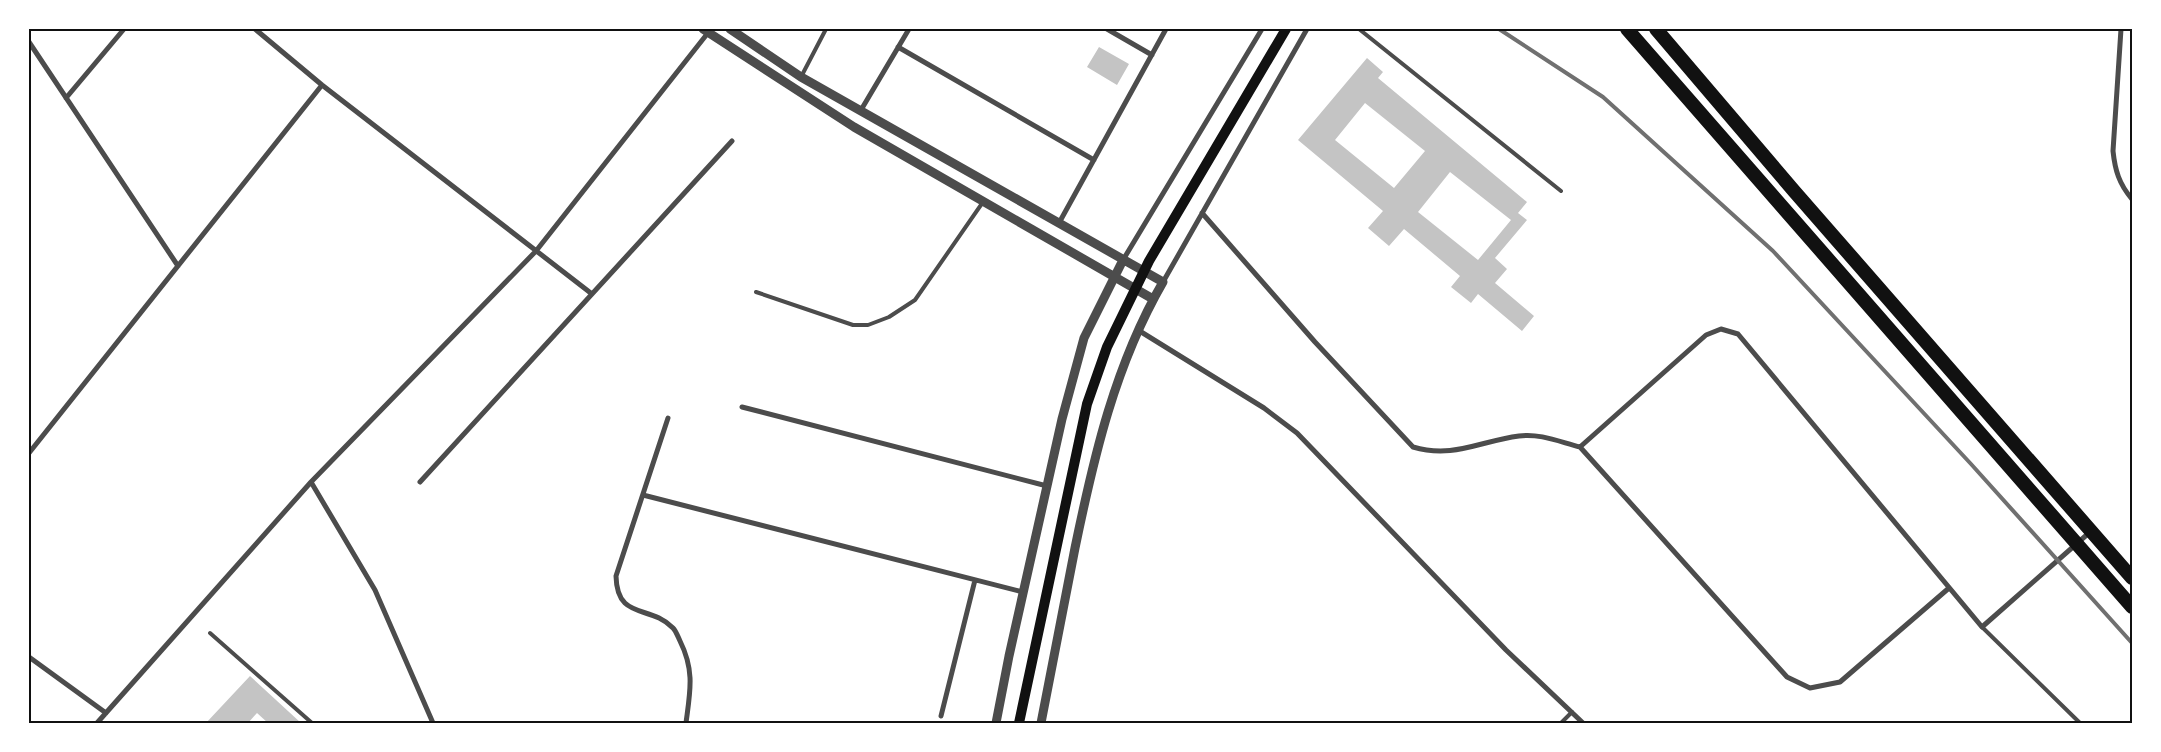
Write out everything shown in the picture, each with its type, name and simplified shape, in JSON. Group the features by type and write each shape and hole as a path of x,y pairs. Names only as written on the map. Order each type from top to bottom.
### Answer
{"highway":[{"path":"1627,29 2132,607"},
{"path":"1656,29 1801,199 2132,578"}],"main road":[{"path":"1018,723 1087,404 1107,347 1149,262 1286,29"}],"street":[{"path":"66,98 124,29"},
{"path":"255,29 322,85 592,294"},
{"path":"730,29 802,77 1163,282"},
{"path":"861,110 909,29"},
{"path":"1107,29 1152,54"},
{"path":"1059,223 1166,29"},
{"path":"996,723 1062,419 1084,338 1123,260 1262,29"},
{"path":"1041,723 1086,495 1112,394 1153,299 1306,29"},
{"path":"2121,29 2113,150 2114,168 2121,186 2132,200"},
{"path":"96,723 311,482 536,252 707,30 854,127 1153,299"},
{"path":"29,42 178,266"},
{"path":"898,47 1094,160"},
{"path":"29,453 322,85"},
{"path":"420,482 732,141"},
{"path":"1202,213 1315,342 1413,447 1430,452 1443,452 1476,447 1519,436 1540,436 1580,447 1787,677 1810,688 1840,682 1949,588"},
{"path":"1580,447 1706,335 1721,329 1738,334 1982,626 2092,531"},
{"path":"1138,330 1264,408 1297,433 1506,650 1584,723"},
{"path":"742,407 1047,486"},
{"path":"668,418 616,576 616,592 626,605 666,622 674,629 690,666 691,681 686,723"},
{"path":"311,482 375,590 433,723"},
{"path":"643,495 1023,592"},
{"path":"941,716 975,580"},
{"path":"29,657 106,713"}],"lane":[{"path":"802,77 826,29"},
{"path":"1359,29 1560,191"},
{"path":"756,292 853,325 868,325 889,317 915,300 983,202"},
{"path":"1982,626 2080,723"},
{"path":"210,633 312,723"},
{"path":"1562,723 1572,712"}],"building":[{"path":"1099,47 1129,64 1117,85 1087,67"},
{"path":"1367,58 1383,72 1378,78 1527,202 1518,213 1527,220 1495,258 1507,269 1495,283 1534,316 1522,331 1478,294 1471,303 1451,287 1460,276 1404,229 1389,246 1368,228 1383,211 1298,140","holes":["1365,103 1425,151 1394,188 1335,140","1450,172 1511,220 1478,260 1418,212"]},
{"path":"250,676 301,723 268,723 257,713 248,723 206,723"}],"railway":[{"path":"1499,29 1603,97 1773,251 1971,464 2132,643"}]}
